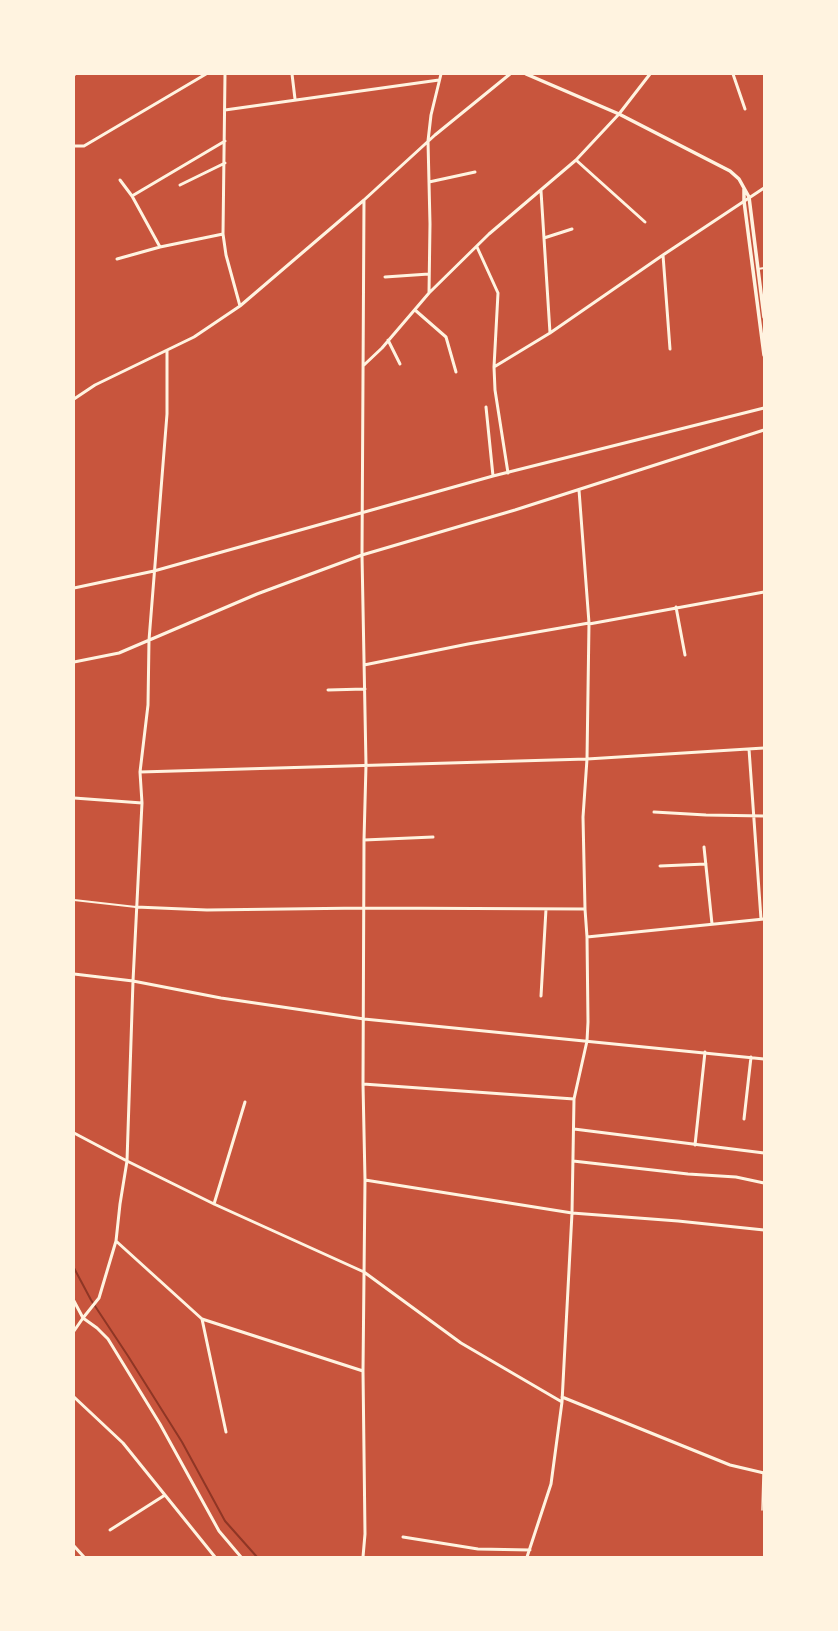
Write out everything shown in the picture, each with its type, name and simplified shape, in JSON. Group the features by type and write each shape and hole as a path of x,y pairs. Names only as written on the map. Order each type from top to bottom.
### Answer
{"street":[{"path":"74,146 84,146 206,74"},
{"path":"225,74 224,234 226,255 240,306"},
{"path":"292,74 295,99"},
{"path":"429,293 428,141 441,74"},
{"path":"74,399 95,385 194,337 240,306 364,200 428,141 510,74"},
{"path":"526,74 619,114 730,171 739,179 749,197 764,317"},
{"path":"364,365 429,293 489,234 576,160 619,114 650,74"},
{"path":"732,74 745,109"},
{"path":"225,110 439,80"},
{"path":"132,196 225,141"},
{"path":"576,160 645,222"},
{"path":"180,186 225,163"},
{"path":"429,182 475,172"},
{"path":"120,180 132,196 160,247"},
{"path":"744,188 744,201 764,355"},
{"path":"494,367 550,333 662,255 764,188"},
{"path":"541,191 550,333"},
{"path":"363,1557 365,1534 363,1371 365,1180 363,1084 364,840 366,765 362,555 364,200"},
{"path":"544,238 572,229"},
{"path":"117,259 160,247 224,234"},
{"path":"477,247 498,293 494,367 495,390 508,473"},
{"path":"662,255 670,349"},
{"path":"758,269 764,268"},
{"path":"385,277 429,274"},
{"path":"415,310 446,337 456,372"},
{"path":"388,340 400,364"},
{"path":"74,1331 99,1298 116,1241 127,1161 136,907 142,803 140,772 148,705 154,571 166,414 167,351"},
{"path":"486,407 493,476"},
{"path":"74,588 154,571 493,476 764,408"},
{"path":"74,662 119,653 257,594 362,555 579,490 764,430"},
{"path":"527,1557 551,1484 562,1402 572,1213 574,1099 587,1041 588,1022 583,817 587,759 589,623 579,490"},
{"path":"364,665 468,644 764,592"},
{"path":"676,607 685,655"},
{"path":"328,690 365,690"},
{"path":"140,772 587,759 764,748"},
{"path":"587,938 763,919 749,749"},
{"path":"74,798 142,803"},
{"path":"654,812 754,817 764,816"},
{"path":"364,840 433,836"},
{"path":"704,847 712,924"},
{"path":"660,866 706,864"},
{"path":"74,900 136,907 207,910 364,908 585,909"},
{"path":"541,996 546,909"},
{"path":"74,974 133,981 221,998 364,1019 764,1059"},
{"path":"695,1145 705,1052"},
{"path":"744,1119 751,1058"},
{"path":"363,1084 574,1099"},
{"path":"214,1204 245,1102"},
{"path":"574,1129 764,1153"},
{"path":"74,1133 214,1204 364,1272 461,1343 562,1402"},
{"path":"574,1161 688,1174 736,1177 764,1183"},
{"path":"365,1180 572,1213 678,1221 764,1230"},
{"path":"116,1241 202,1319 363,1371"},
{"path":"74,1301 84,1317 108,1339 160,1424 219,1530 241,1557"},
{"path":"202,1319 226,1432"},
{"path":"74,1397 122,1443 214,1557"},
{"path":"562,1397 730,1465 764,1473"},
{"path":"110,1530 165,1495"},
{"path":"403,1537 478,1549 530,1550"},
{"path":"74,1546 84,1557"}],"lane":[{"path":"762,1510 764,1473"}],"waterway":[{"path":"74,1268 91,1300 182,1442 225,1521 257,1557"}]}
